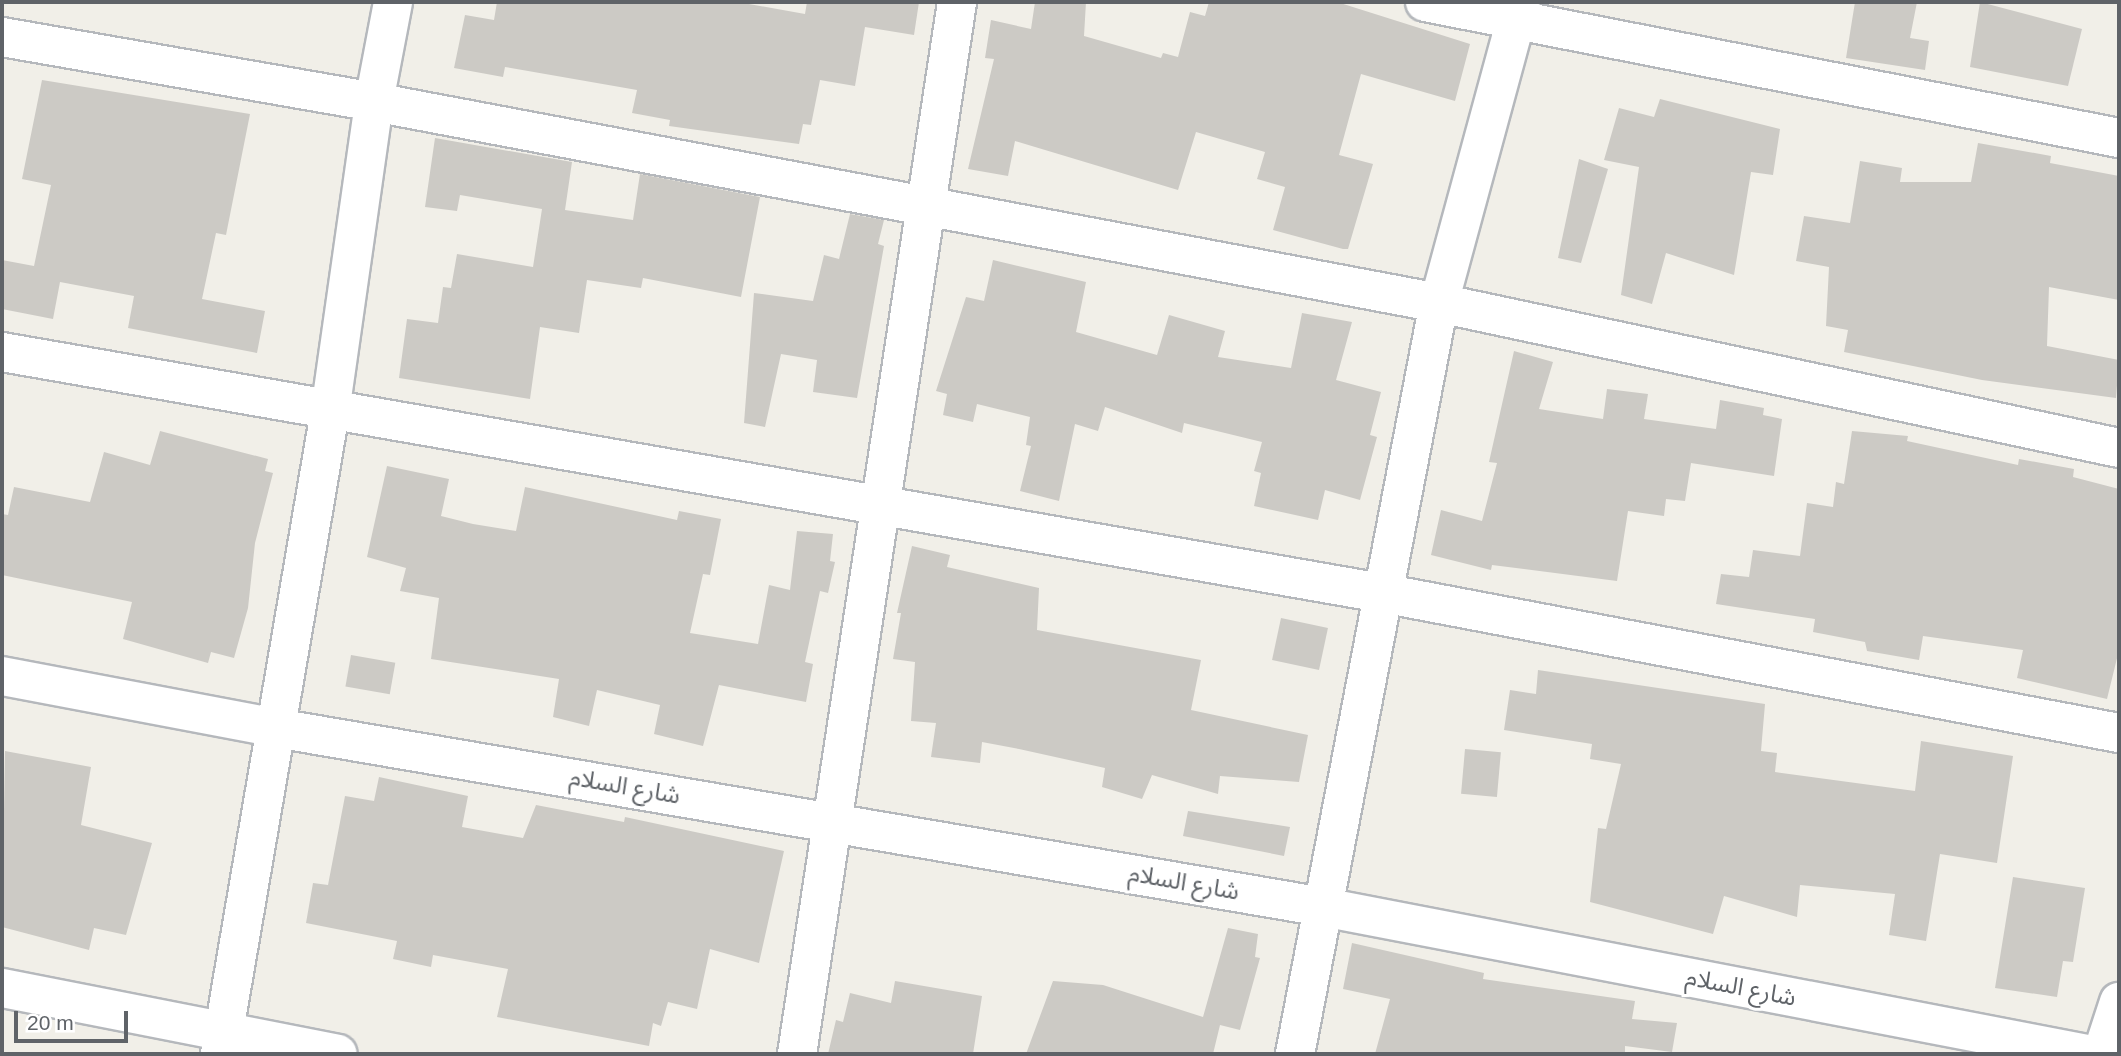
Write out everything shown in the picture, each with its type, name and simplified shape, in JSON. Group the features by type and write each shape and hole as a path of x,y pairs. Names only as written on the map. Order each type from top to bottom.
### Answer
{"street":[{"path":"222,1043 330,412 374,102 393,2"},
{"path":"797,1054 835,821 924,208 957,2"},
{"path":"1426,2 1518,11 2119,138"},
{"path":"1295,1054 1439,303 1518,11"},
{"path":"2,37 374,102 924,208 1439,303 2119,448"},
{"path":"2,352 880,509 1382,593 2119,733"},
{"name":"شارع السلام","path":"2,676 276,728 835,821 1323,907 2088,1054"},
{"path":"2,988 222,1043 338,1054"},
{"path":"2102,1054 2119,1002"}],"building":[{"path":"497,2 738,2 805,14 807,2 919,2 914,35 865,27 855,86 820,80 811,125 803,124 799,144 669,126 670,120 632,113 637,90 505,67 503,77 454,68 465,15 494,20"},
{"path":"1035,2 1086,2 1084,36 1161,58 1163,53 1178,57 1190,12 1205,16 1209,2 1337,2 1470,44 1455,101 1361,74 1339,155 1373,164 1348,249 1343,249 1273,230 1285,187 1257,179 1265,152 1196,132 1178,190 1015,141 1008,176 968,169 994,59 985,58 991,20 1031,29"},
{"path":"1855,2 1917,2 1910,38 1929,41 1925,70 1846,58"},
{"path":"1980,2 2082,29 2068,86 1970,67"},
{"path":"42,80 250,114 226,235 216,233 202,299 265,311 257,353 128,328 134,296 60,282 53,319 2,309 2,260 34,266 51,185 22,179"},
{"path":"1660,99 1780,129 1773,175 1751,172 1734,275 1666,253 1652,304 1621,295 1639,167 1604,160 1619,108 1654,117"},
{"path":"435,138 572,162 565,210 633,220 640,174 760,197 741,297 643,278 641,288 587,280 579,333 540,327 530,399 399,378 407,319 438,323 443,287 451,288 457,254 533,267 542,209 460,195 457,211 425,207"},
{"path":"1978,143 2051,156 2050,163 2119,176 2119,300 2049,287 2047,346 2119,360 2116,398 1982,380 1844,352 1848,330 1826,326 1829,267 1796,261 1804,216 1850,223 1860,161 1902,168 1900,182 1971,182"},
{"path":"1579,159 1608,169 1581,263 1558,258"},
{"path":"850,214 884,220 878,244 884,246 857,398 813,392 817,360 781,354 765,427 744,423 754,293 813,301 824,255 839,259"},
{"path":"993,260 1086,282 1076,332 1157,355 1169,315 1225,331 1218,357 1291,368 1302,313 1352,322 1336,380 1381,392 1370,435 1377,437 1360,500 1325,490 1318,520 1254,506 1261,473 1254,471 1262,442 1184,423 1182,433 1105,407 1098,431 1075,424 1059,501 1020,491 1031,446 1026,445 1030,417 977,404 973,422 943,415 947,394 936,391 966,297 984,301"},
{"path":"1514,351 1553,362 1539,409 1603,419 1607,389 1648,394 1644,419 1716,429 1720,400 1764,408 1763,415 1782,419 1774,476 1691,463 1685,501 1666,499 1664,516 1628,511 1617,581 1492,565 1491,570 1431,555 1441,510 1482,521 1497,463 1489,462"},
{"path":"160,431 268,459 265,471 273,473 255,543 248,608 234,658 211,652 208,663 123,639 132,602 2,575 2,514 8,515 14,487 90,502 104,452 150,465"},
{"path":"1852,431 1908,436 1907,441 2018,465 2019,459 2074,469 2073,477 2119,489 2119,650 2107,699 2017,678 2023,650 1923,636 1919,660 1867,651 1865,642 1813,632 1815,619 1716,604 1721,574 1749,577 1753,550 1800,556 1807,503 1833,507 1836,482 1844,484"},
{"path":"387,466 449,479 441,516 516,531 525,487 677,520 679,511 721,519 710,575 703,574 690,633 758,644 769,585 790,590 797,531 833,534 830,561 835,562 828,593 820,591 805,662 813,664 806,702 719,685 703,746 654,734 660,705 597,690 589,726 553,717 559,679 431,659 439,598 400,591 406,568 367,557"},
{"path":"912,546 950,555 947,567 1039,588 1037,630 1201,660 1191,710 1308,735 1299,782 1220,776 1218,794 1152,775 1142,799 1102,787 1105,768 1019,749 982,742 980,763 931,757 936,723 911,721 915,662 893,659 901,613 897,613"},
{"path":"1281,618 1328,628 1319,670 1272,660"},
{"path":"351,655 395,663 390,694 345,687"},
{"path":"1538,670 1765,704 1761,751 1777,753 1775,772 1915,791 1921,741 2013,756 1997,863 1940,854 1926,941 1889,935 1895,894 1800,885 1797,917 1724,896 1713,934 1590,902 1598,828 1606,829 1621,764 1590,759 1592,744 1504,730 1510,690 1536,694"},
{"path":"1465,749 1501,752 1497,797 1461,794"},
{"path":"5,751 91,767 81,825 152,843 126,935 94,928 89,950 2,927"},
{"path":"379,777 468,796 462,827 523,838 536,805 624,822 625,817 784,851 759,963 710,949 697,1009 668,1002 661,1026 653,1023 649,1046 497,1017 508,969 433,955 431,967 393,959 397,941 306,923 313,883 328,885 345,796 374,801"},
{"path":"1188,811 1290,827 1284,856 1183,836"},
{"path":"2013,877 2085,888 2073,962 2063,961 2057,997 1995,988"},
{"path":"1228,928 1258,934 1255,957 1260,958 1240,1030 1220,1025 1213,1054 1026,1054 1053,981 1103,985 1203,1017"},
{"path":"1352,943 1484,973 1483,979 1635,1001 1632,1019 1677,1023 1672,1052 1625,1046 1625,1054 1375,1054 1390,999 1343,989"},
{"path":"895,981 982,996 973,1054 828,1054 836,1020 843,1022 850,993 891,1003"}]}
